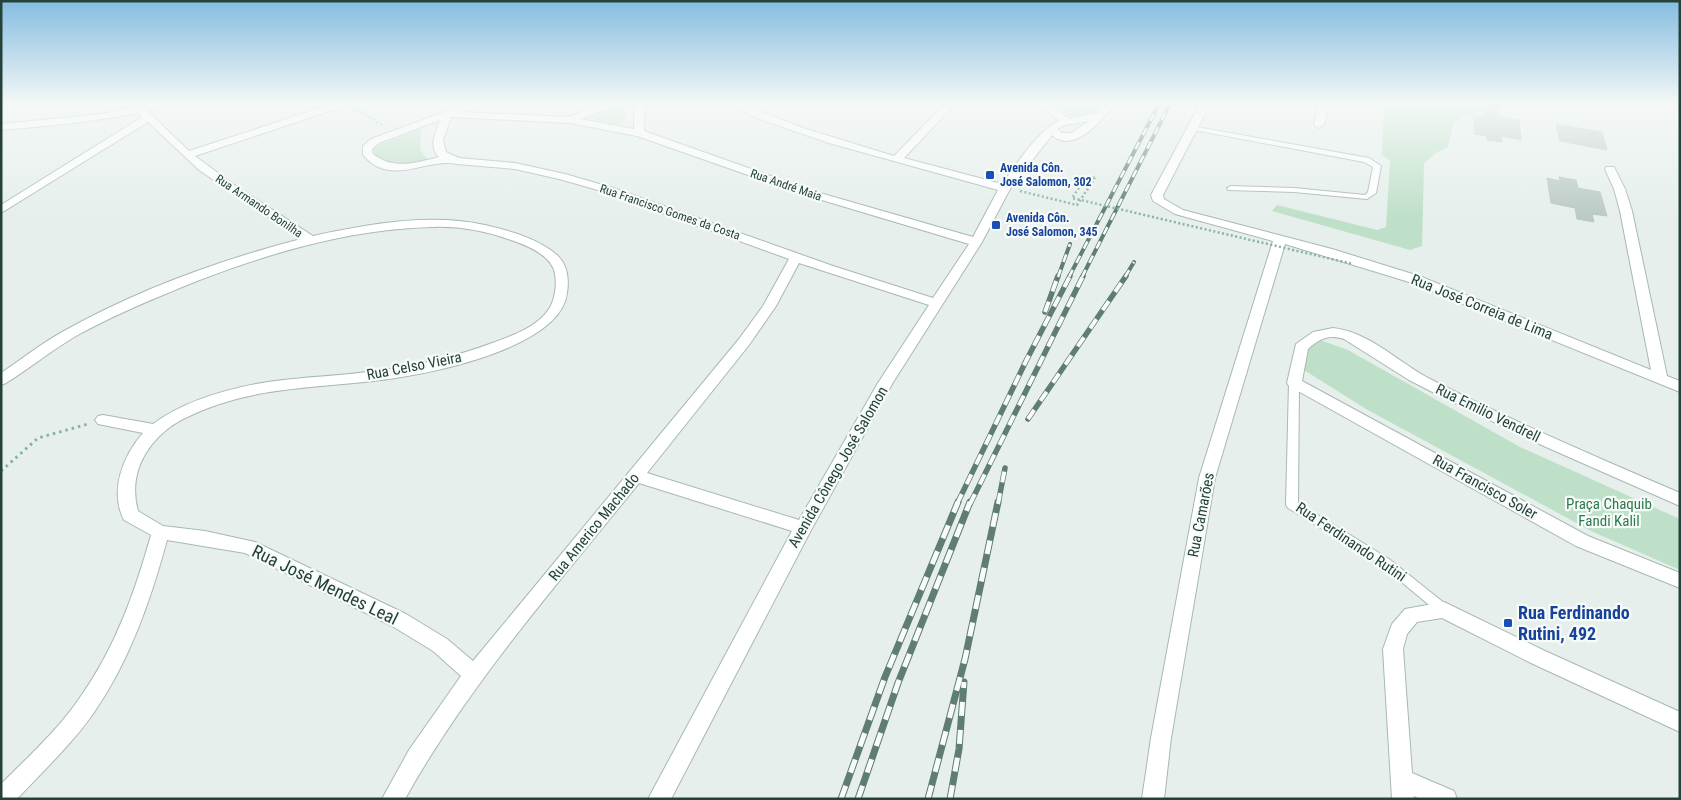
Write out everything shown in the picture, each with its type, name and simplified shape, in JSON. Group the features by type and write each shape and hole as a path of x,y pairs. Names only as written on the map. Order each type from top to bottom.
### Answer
{"street":[{"path":"1,210 97,141"},
{"name":"Rua Armando Bonilha","path":"174,141 222,183 311,240"},
{"path":"188,155 229,141"},
{"path":"376,141 370,144 367,148 368,155 385,166 408,168 447,158"},
{"path":"438,141 441,154 447,158"},
{"name":"Rua André Maia","path":"663,141 809,193 976,242"},
{"path":"832,141 1004,188"},
{"path":"897,159 914,141"},
{"name":"Avenida Cônego José Salomon","path":"659,799 803,528 886,384 976,242 1004,188 1042,141"},
{"name":"Avenida Cônego José Salomon","path":"1037,147 1051,141"},
{"name":"Rua José Correia de Lima","path":"1184,141 1158,195 1158,201 1179,212 1328,252 1414,279 1680,388"},
{"name":"Rua Francisco Gomes da Costa","path":"447,158 470,163 515,166 561,176 609,190 796,257 936,303"},
{"path":"1610,169 1618,181 1622,195 1638,264 1660,379"},
{"name":"Rua Celso Vieira","path":"1,380 61,339 121,308 249,258 311,240 387,227 427,224 485,228 527,242 555,260 562,275 561,301 548,320 524,335 492,349 439,365 389,374 286,384 240,391 202,403 155,430 140,448 128,472 125,497 130,515 160,532"},
{"name":"Rua Camarões","path":"1153,799 1161,738 1207,478 1280,239"},
{"name":"Rua Americo Machado","path":"393,799 417,757 474,674 744,342 769,306 796,257"},
{"name":"Rua Emilio Vendrell","path":"1301,347 1318,335 1339,333 1356,340 1423,381 1563,449 1680,500"},
{"name":"Rua Ferdinando Rutini","path":"1294,383 1301,347"},
{"name":"Rua Francisco Soler","path":"1294,383 1582,541 1680,581"},
{"path":"103,420 155,430"},
{"path":"636,476 803,528"},
{"path":"2,799 73,723 112,664 151,567 160,532"},
{"name":"Rua José Mendes Leal","path":"160,532 205,538 249,547 399,620 440,645 474,674"},
{"path":"1444,610 1412,616 1399,630 1393,649 1402,789 1446,799"},
{"name":"Rua Ferdinando Rutini","path":"1444,610 1538,657 1680,722"}],"lane":[{"path":"1231,188 1294,190 1367,197 1372,192 1376,166 1366,160 1264,141"},
{"name":"Rua Ferdinando Rutini","path":"1294,383 1292,505 1385,562 1444,610"}],"path":[{"path":"1004,188 1077,205 1095,178 1087,176 1072,198 1353,264"},
{"path":"1,471 38,438 103,420"}],"green space":[{"path":"388,141 420,141 420,150 428,160 415,163 401,163 387,160 375,155 374,149 378,145"},
{"path":"1383,141 1449,141 1448,147 1436,153 1424,163 1422,246 1410,250 1272,211 1277,205 1377,230 1386,227 1390,161 1382,154"},
{"name":"Praça Chaquib Fandi Kalil","path":"1320,340 1348,350 1520,447 1680,519 1680,570 1593,532 1366,409 1304,370 1308,350"}],"building":[{"path":"1562,141 1605,141 1607,150"},
{"path":"1559,177 1576,180 1578,188 1600,192 1607,216 1592,214 1594,222 1577,219 1575,208 1551,203 1547,178 1560,181"}],"railway":[{"path":"1069,277 1140,141"},
{"path":"1082,277 1151,141"},
{"path":"1058,277 1070,244"},
{"path":"1125,277 1134,262"},
{"path":"1045,312 1058,276"},
{"path":"957,504 1026,361 1070,276"},
{"path":"970,504 1083,276"},
{"path":"1028,419 1126,276"},
{"path":"998,504 1005,468"},
{"path":"841,799 885,677 958,502"},
{"path":"858,799 898,683 970,502"},
{"path":"928,799 965,659 998,502"},
{"path":"950,799 959,749 964,682"}],"place":[{"name":"Avenida Côn. José Salomon, 302","path":"990,175"},
{"name":"Avenida Côn. José Salomon, 345","path":"996,225"},
{"name":"Rua Ferdinando Rutini, 492","path":"1508,623"}]}
